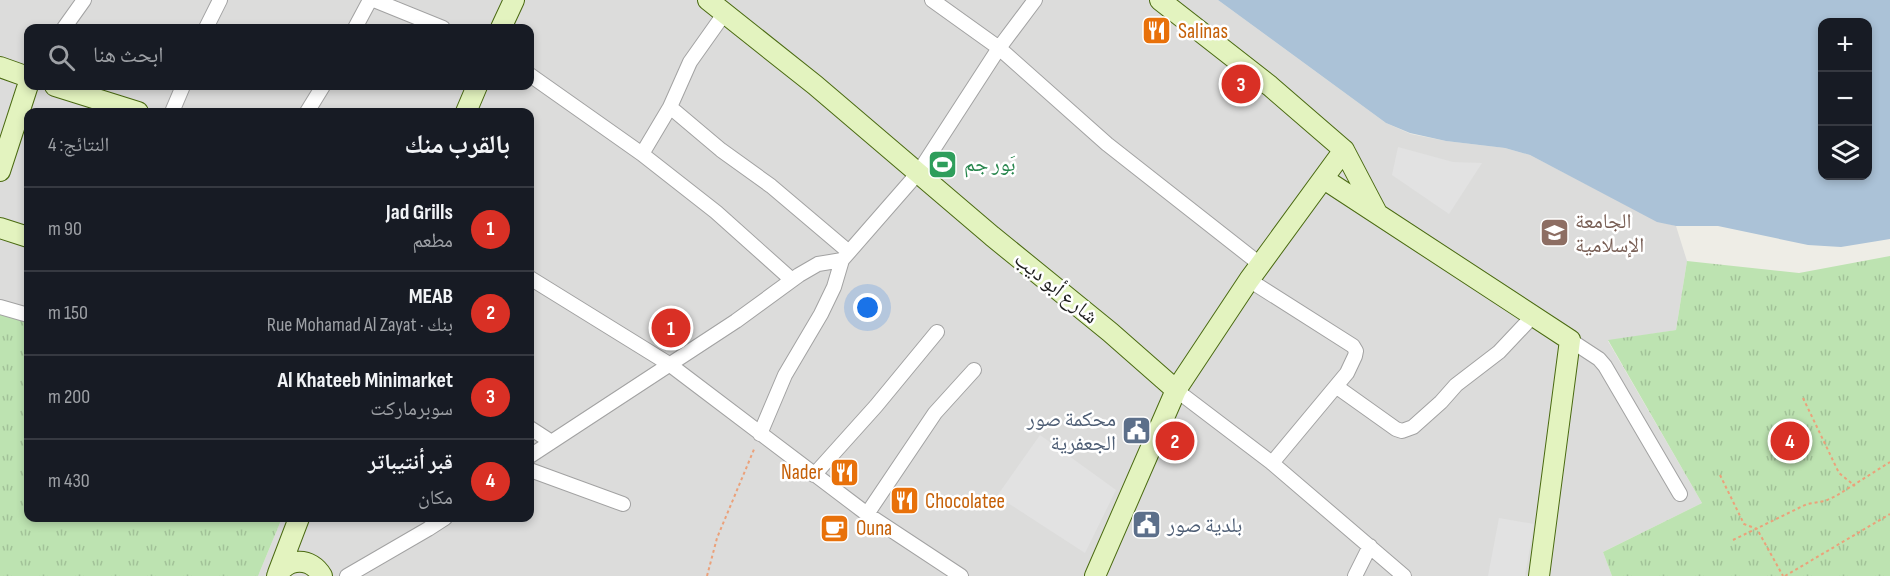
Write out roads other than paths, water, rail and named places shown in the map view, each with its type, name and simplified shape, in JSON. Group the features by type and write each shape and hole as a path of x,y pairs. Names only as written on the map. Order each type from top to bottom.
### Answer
{"main road":[{"path":"503,24 514,0"},
{"name":"شارع أبو ديب","path":"708,0 815,85 1176,390"},
{"path":"1160,0 1270,86 1344,150 1378,214"},
{"path":"0,67 24,76"},
{"path":"0,171 26,90"},
{"path":"68,90 125,108"},
{"path":"468,108 475,90"},
{"path":"1095,576 1176,390 1255,273 1344,150"},
{"path":"1324,179 1570,340 1539,576"},
{"path":"0,228 24,236"},
{"path":"278,574 298,522"},
{"path":"304,522 304,534 315,570"},
{"path":"278,574 284,566 301,561 315,570"}],"street":[{"path":"67,24 84,0"},
{"path":"208,24 220,0"},
{"path":"357,24 372,0 433,24"},
{"path":"932,0 999,48 1255,273 1353,346 1356,351 1353,361 1336,387 1272,463"},
{"path":"760,434 785,375 821,314 846,256 918,173 999,48 1035,0"},
{"path":"642,154 670,107 690,62 724,14"},
{"path":"534,78 642,154 716,212 792,280"},
{"path":"174,108 181,90"},
{"path":"309,108 320,90"},
{"path":"670,107 721,150 771,186 846,256"},
{"path":"534,453 736,321 792,280 818,264 846,256"},
{"path":"534,280 669,364 814,475 962,576"},
{"path":"0,307 24,314"},
{"path":"1336,387 1396,429 1413,428 1456,385 1499,351 1533,316"},
{"path":"814,475 876,406 937,332"},
{"path":"1570,340 1599,358 1605,366 1680,494"},
{"path":"867,513 935,413 974,370"},
{"name":"شارع أبو ديب","path":"1176,390 1272,463 1404,576"},
{"path":"534,431 550,441"},
{"path":"534,471 623,504"},
{"path":"346,576 438,522"},
{"path":"1355,576 1370,546"}],"water":[{"path":"1218,0 1890,0 1890,239 1841,247 1808,245 1718,226 1676,226 1657,222 1530,155 1505,148 1446,141 1410,133 1386,123"}],"place":[{"name":"Salinas","path":"1157,31"},
{"name":"Al Khateeb Minimarket","path":"1241,84"},
{"name":"بَور جم","path":"943,164"},
{"name":"الجامعة الإسلامية","path":"1554,233"},
{"name":"Jad Grills","path":"671,328"},
{"name":"محكمة صور الجعفرية","path":"1137,431"},
{"name":"MEAB","path":"1175,441"},
{"name":"قبر أنتيباتر","path":"1790,441"},
{"name":"Nader","path":"844,472"},
{"name":"Chocolatee","path":"904,501"},
{"name":"بلدية صور","path":"1146,525"},
{"name":"Ouna","path":"835,528"}]}
